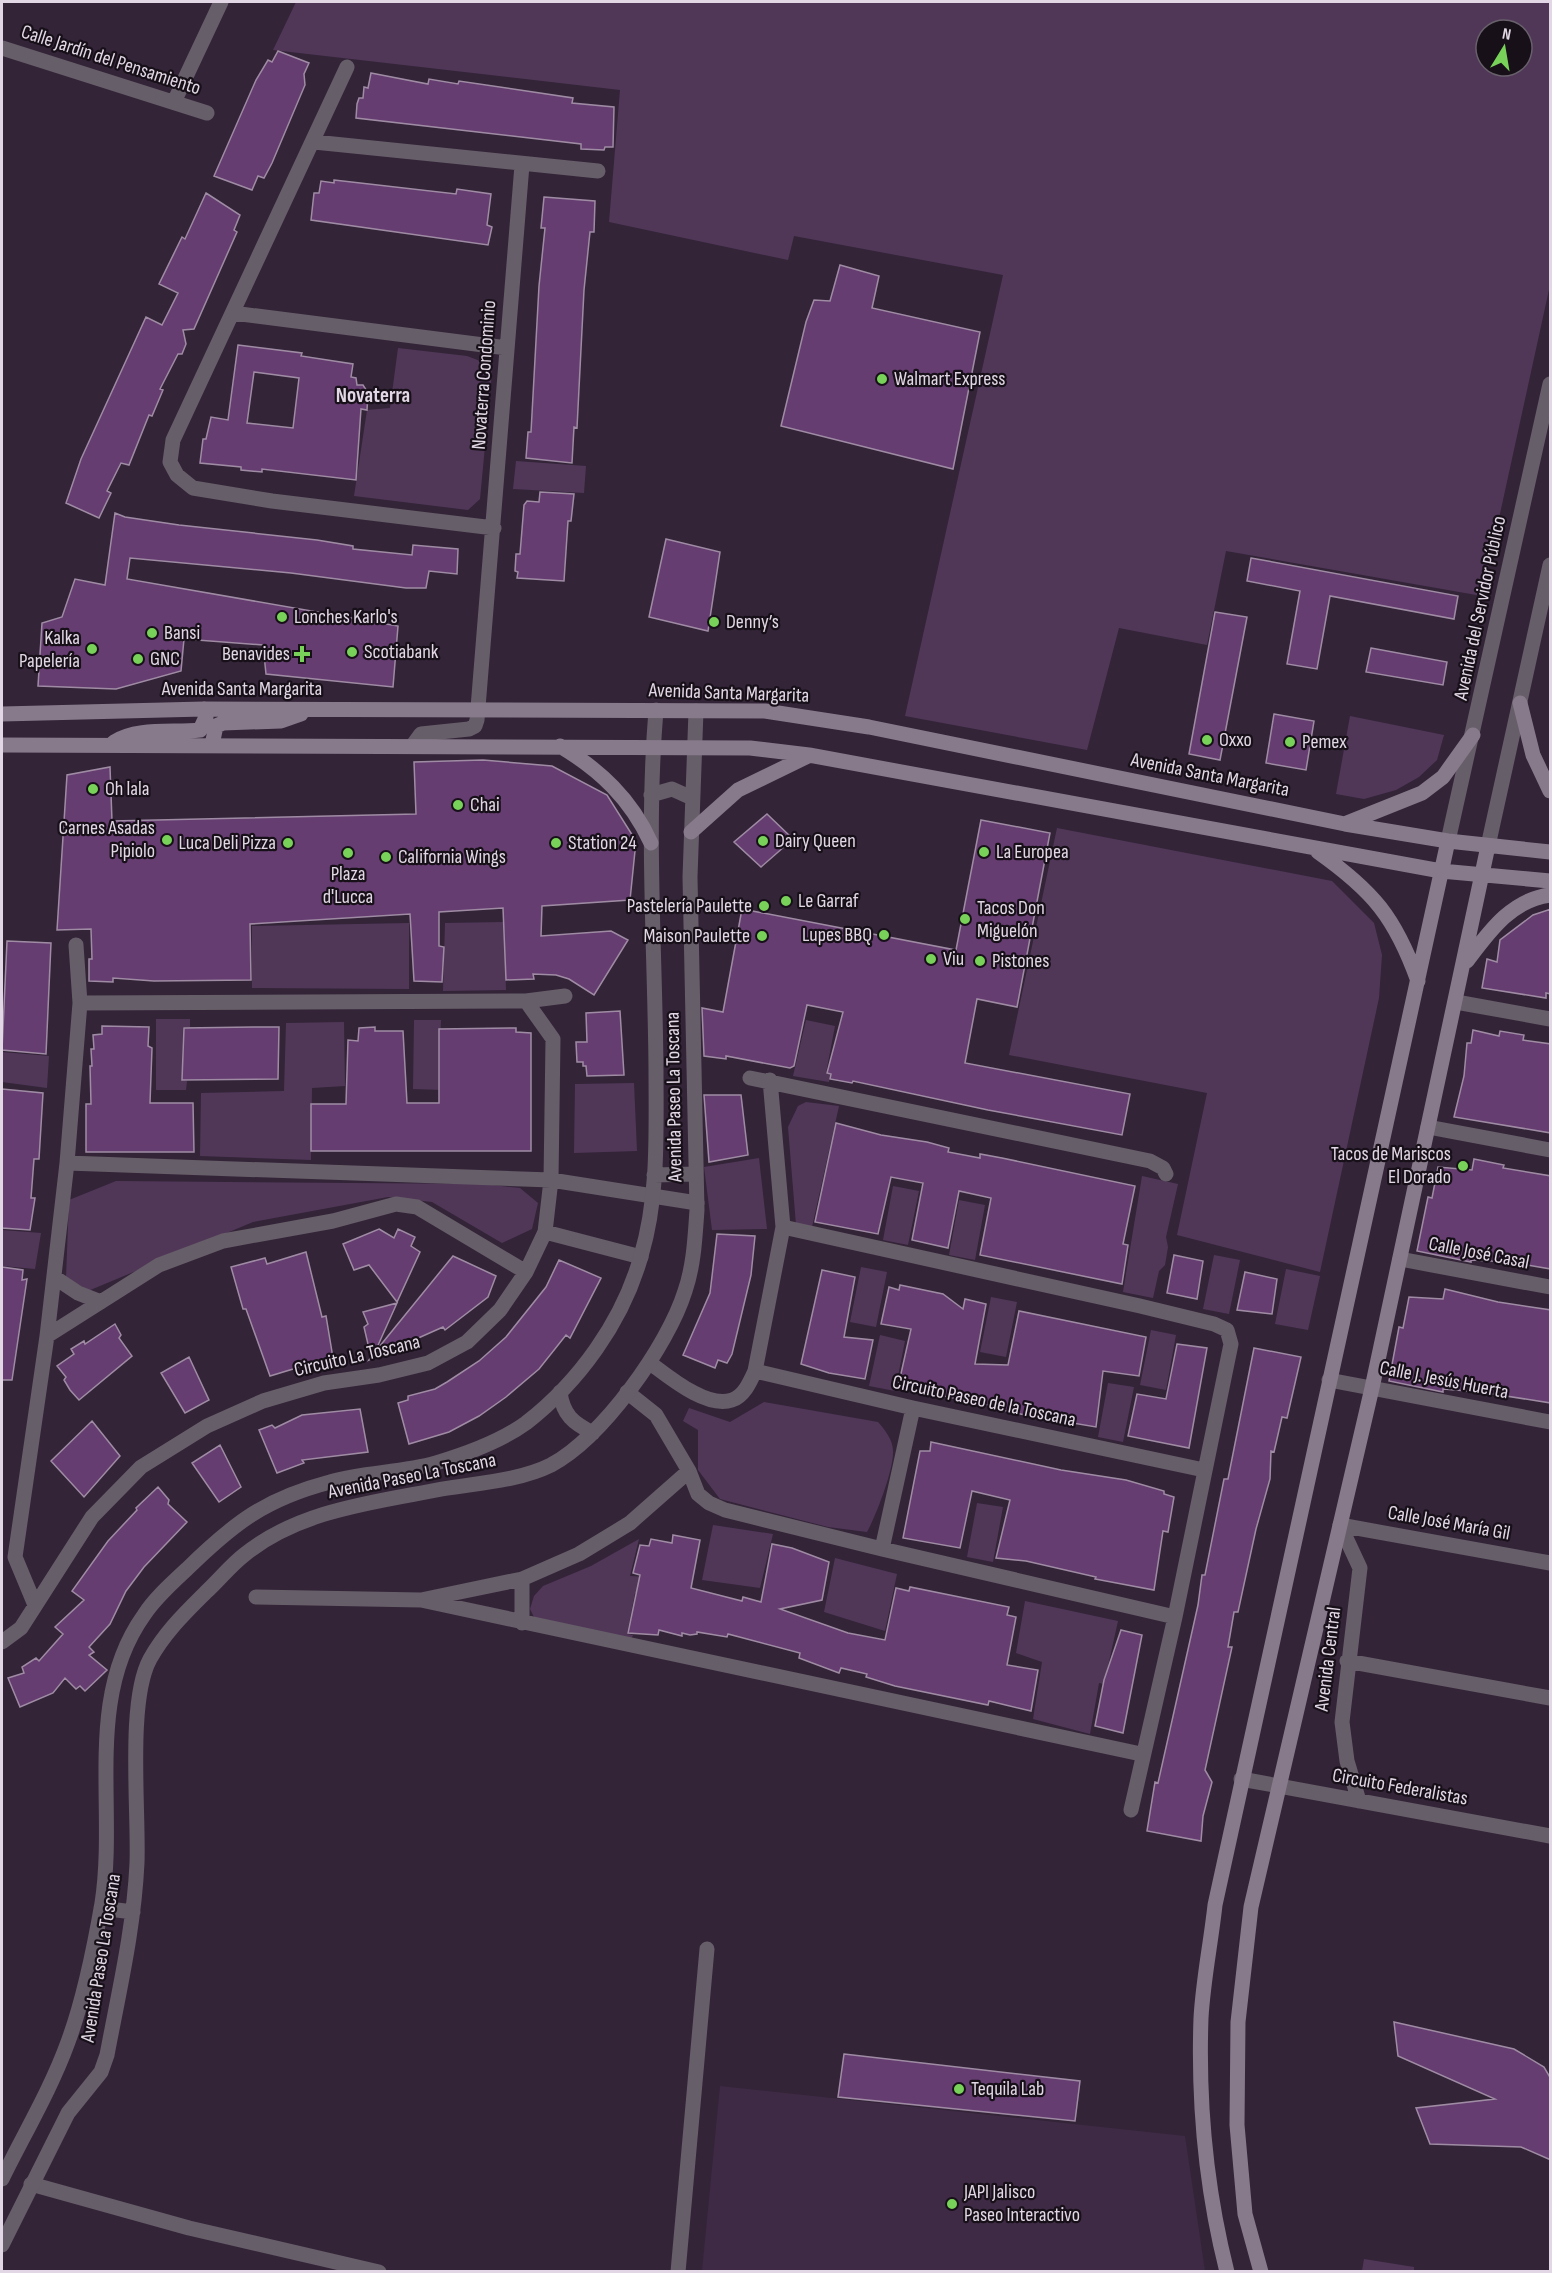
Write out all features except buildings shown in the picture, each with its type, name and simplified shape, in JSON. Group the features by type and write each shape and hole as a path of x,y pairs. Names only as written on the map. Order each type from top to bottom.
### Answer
{"main road":[{"path":"1520,703 1533,756 1551,791"},
{"path":"109,745 129,735 200,730 207,717 204,709"},
{"name":"Avenida Santa Margarita","path":"2,714 204,709 765,711 819,718 1345,824 1448,841 1551,852"},
{"path":"212,745 216,726 223,723 281,721 309,710"},
{"path":"1345,824 1422,793 1443,777 1473,735"},
{"path":"2,745 750,748 809,755 1316,850 1441,871 1481,877 1551,881"},
{"path":"560,746 594,769 622,795 634,810 651,843"},
{"path":"691,832 738,790 809,755"},
{"path":"1227,2271 1214,2220 1204,2142 1202,2017 1215,1905 1448,841"},
{"path":"1261,2271 1245,2214 1237,2126 1239,2022 1251,1907 1372,1388 1488,846"},
{"path":"1316,850 1356,880 1390,919 1404,943 1418,981"},
{"path":"1463,966 1498,921 1519,906 1551,895"}],"street":[{"path":"174,102 221,2"},
{"name":"Calle Jardín del Pensamiento","path":"2,48 207,113"},
{"path":"347,67 314,142 173,440 170,462 177,475 193,488 273,501 494,528"},
{"path":"314,142 598,171"},
{"name":"Novaterra Condominio","path":"478,710 522,165"},
{"path":"233,313 507,348"},
{"name":"Avenida del Servidor Público","path":"1448,841 1551,384"},
{"path":"1488,846 1551,565"},
{"path":"412,745 421,734 475,726 478,710"},
{"name":"Avenida Paseo La Toscana","path":"2,2179 69,2039 101,1908 106,1871 108,1815 104,1765 110,1702 122,1652 144,1613 230,1527 279,1498 332,1481 433,1464 483,1447 524,1425 586,1364 608,1331 627,1294 641,1257 653,1196 656,995 651,795 656,710"},
{"name":"Avenida Paseo La Toscana","path":"2,2245 68,2113 101,2072 107,2055 133,1912 137,1861 136,1772 140,1700 148,1663 167,1631 245,1554 295,1524 351,1507 527,1473 549,1466 593,1433 650,1362 673,1321 685,1291 693,1258 697,1203 691,832 696,711"},
{"path":"651,795 672,789 683,791 692,798"},
{"path":"35,1605 15,1557 47,1336 67,1163 80,1003 76,945"},
{"path":"80,1003 526,1001 565,996"},
{"name":"Circuito La Toscana","path":"2,1642 21,1628 92,1517 141,1467 207,1425 263,1401 324,1383 379,1375 428,1363 467,1342 500,1310 526,1272 545,1232 551,1180 553,1039 526,1001"},
{"path":"1456,1002 1551,1019"},
{"path":"750,1078 770,1080 1150,1161 1163,1168 1166,1174"},
{"path":"650,1362 682,1387 717,1402 734,1400 746,1390 755,1371 783,1227 770,1080"},
{"path":"1428,1126 1551,1150"},
{"path":"67,1163 551,1180 697,1203"},
{"path":"654,1175 696,1174"},
{"path":"47,1336 159,1266 223,1241 333,1221 396,1204 417,1207 526,1272"},
{"path":"783,1227 1214,1324 1227,1330 1231,1344 1175,1617 1131,1810"},
{"path":"545,1232 641,1257"},
{"name":"Calle José Casal","path":"1400,1259 1551,1287"},
{"path":"54,1277 78,1293 101,1302"},
{"name":"Circuito Paseo de la Toscana","path":"755,1371 913,1408 1204,1470"},
{"name":"Calle J. Jesús Huerta","path":"1329,1380 1551,1422"},
{"path":"560,1392 562,1407 567,1416 593,1433"},
{"path":"627,1392 656,1415 689,1471 698,1494 709,1503 724,1510 882,1550 1175,1617"},
{"path":"882,1550 913,1408"},
{"path":"422,1600 522,1579 579,1554 630,1523 689,1471"},
{"name":"Calle José María Gil","path":"1340,1525 1551,1563"},
{"name":"Avenida Central","path":"1340,1525 1360,1568 1347,1661 1342,1722 1347,1761 1359,1801"},
{"path":"522,1579 522,1623"},
{"path":"256,1597 422,1600 1142,1754"},
{"path":"1347,1661 1551,1698"},
{"name":"Circuito Federalistas","path":"1241,1779 1551,1836"},
{"path":"101,1908 133,1912"},
{"path":"678,2271 707,1949"},
{"path":"31,2184 189,2228 379,2271"}],"shaded area":[{"path":"296,2 1550,2 1550,285 1482,596 1226,551 1207,645 1119,628 1087,750 905,716 1003,275 794,236 788,260 609,222 620,90 273,50"},
{"path":"398,348 467,356 488,364 492,372 480,499 468,510 354,496 367,410 390,408"},
{"path":"516,461 586,466 584,493 513,489"},
{"path":"1350,716 1444,735 1437,760 1419,777 1396,790 1364,799 1336,794"},
{"path":"1057,828 1332,881 1374,923 1382,955 1379,998 1320,1272 1177,1235 1207,1093 1009,1055"},
{"path":"504,922 506,990 443,991 445,923"},
{"path":"409,923 409,989 252,988 252,926"},
{"path":"156,1019 190,1019 190,1027 183,1027 182,1080 187,1081 186,1090 156,1090"},
{"path":"414,1020 441,1020 439,1081 443,1090 413,1089"},
{"path":"806,1020 835,1026 826,1073 830,1074 829,1082 793,1076"},
{"path":"344,1022 345,1086 312,1088 311,1160 200,1156 201,1093 284,1091 286,1023"},
{"path":"2,1052 49,1056 47,1088 2,1082"},
{"path":"634,1083 637,1151 574,1153 575,1084"},
{"path":"806,1102 839,1106 812,1227 796,1225 788,1127 798,1106"},
{"path":"759,1158 767,1229 712,1230 704,1167"},
{"path":"1142,1176 1178,1184 1166,1237 1168,1247 1165,1265 1159,1271 1153,1298 1123,1292"},
{"path":"116,1181 484,1184 520,1188 538,1203 532,1229 502,1243 432,1202 388,1197 253,1222 88,1291 66,1278 69,1200"},
{"path":"893,1186 919,1191 908,1245 883,1240"},
{"path":"959,1200 985,1205 975,1260 949,1255"},
{"path":"2,1230 41,1233 35,1269 2,1266"},
{"path":"1214,1255 1240,1260 1229,1314 1203,1309"},
{"path":"861,1267 887,1272 876,1327 850,1322"},
{"path":"1286,1269 1320,1276 1308,1330 1275,1324"},
{"path":"991,1297 1017,1302 1006,1357 980,1352"},
{"path":"1151,1330 1176,1335 1166,1390 1140,1385"},
{"path":"880,1335 905,1341 895,1391 869,1386"},
{"path":"1108,1383 1134,1387 1123,1442 1098,1437"},
{"path":"764,1402 878,1422 883,1428 892,1443 893,1459 884,1492 867,1532 828,1527 720,1499 698,1470 698,1430 683,1421 689,1408 730,1422"},
{"path":"977,1503 1003,1507 993,1562 967,1557"},
{"path":"713,1525 773,1534 760,1588 702,1580"},
{"path":"639,1539 630,1576 666,1578 642,1593 635,1593 627,1634 633,1635 630,1642 536,1621 530,1609 534,1596 543,1586 591,1566"},
{"path":"835,1558 897,1574 885,1631 824,1612"},
{"path":"1025,1601 1118,1621 1104,1684 1099,1683 1090,1734 1033,1719 1042,1662 1016,1653"},
{"name":"JAPI Jalisco Paseo Interactivo","path":"720,2086 1185,2136 1205,2271 702,2271"},
{"path":"1364,2259 1414,2267 1414,2271 1362,2271"}],"place":[{"name":"Walmart Express","path":"882,379"},
{"name":"Lonches Karlo's","path":"282,617"},
{"name":"Denny’s","path":"714,622"},
{"name":"Bansi","path":"152,633"},
{"name":"Kalka Papelería","path":"92,649"},
{"name":"Scotiabank","path":"352,652"},
{"name":"Benavides","path":"302,654"},
{"name":"GNC","path":"138,659"},
{"name":"Oxxo","path":"1207,740"},
{"name":"Pemex","path":"1290,742"},
{"name":"Oh lala","path":"93,789"},
{"name":"Chai","path":"458,805"},
{"name":"Carnes Asadas Pipiolo","path":"167,840"},
{"name":"Dairy Queen","path":"763,841"},
{"name":"Luca Deli Pizza","path":"288,843"},
{"name":"Station 24","path":"556,843"},
{"name":"La Europea","path":"984,852"},
{"name":"Plaza d'Lucca","path":"348,853"},
{"name":"California Wings","path":"386,857"},
{"name":"Le Garraf","path":"786,901"},
{"name":"Pastelería Paulette","path":"764,906"},
{"name":"Tacos Don Miguelón","path":"965,919"},
{"name":"Lupes BBQ","path":"884,935"},
{"name":"Maison Paulette","path":"762,936"},
{"name":"Viu","path":"931,959"},
{"name":"Pistones","path":"980,961"},
{"name":"Tacos de Mariscos El Dorado","path":"1463,1166"},
{"name":"Tequila Lab","path":"959,2089"},
{"name":"JAPI Jalisco Paseo Interactivo","path":"952,2204"}],"district":[{"name":"Novaterra","path":"373,395"}]}
